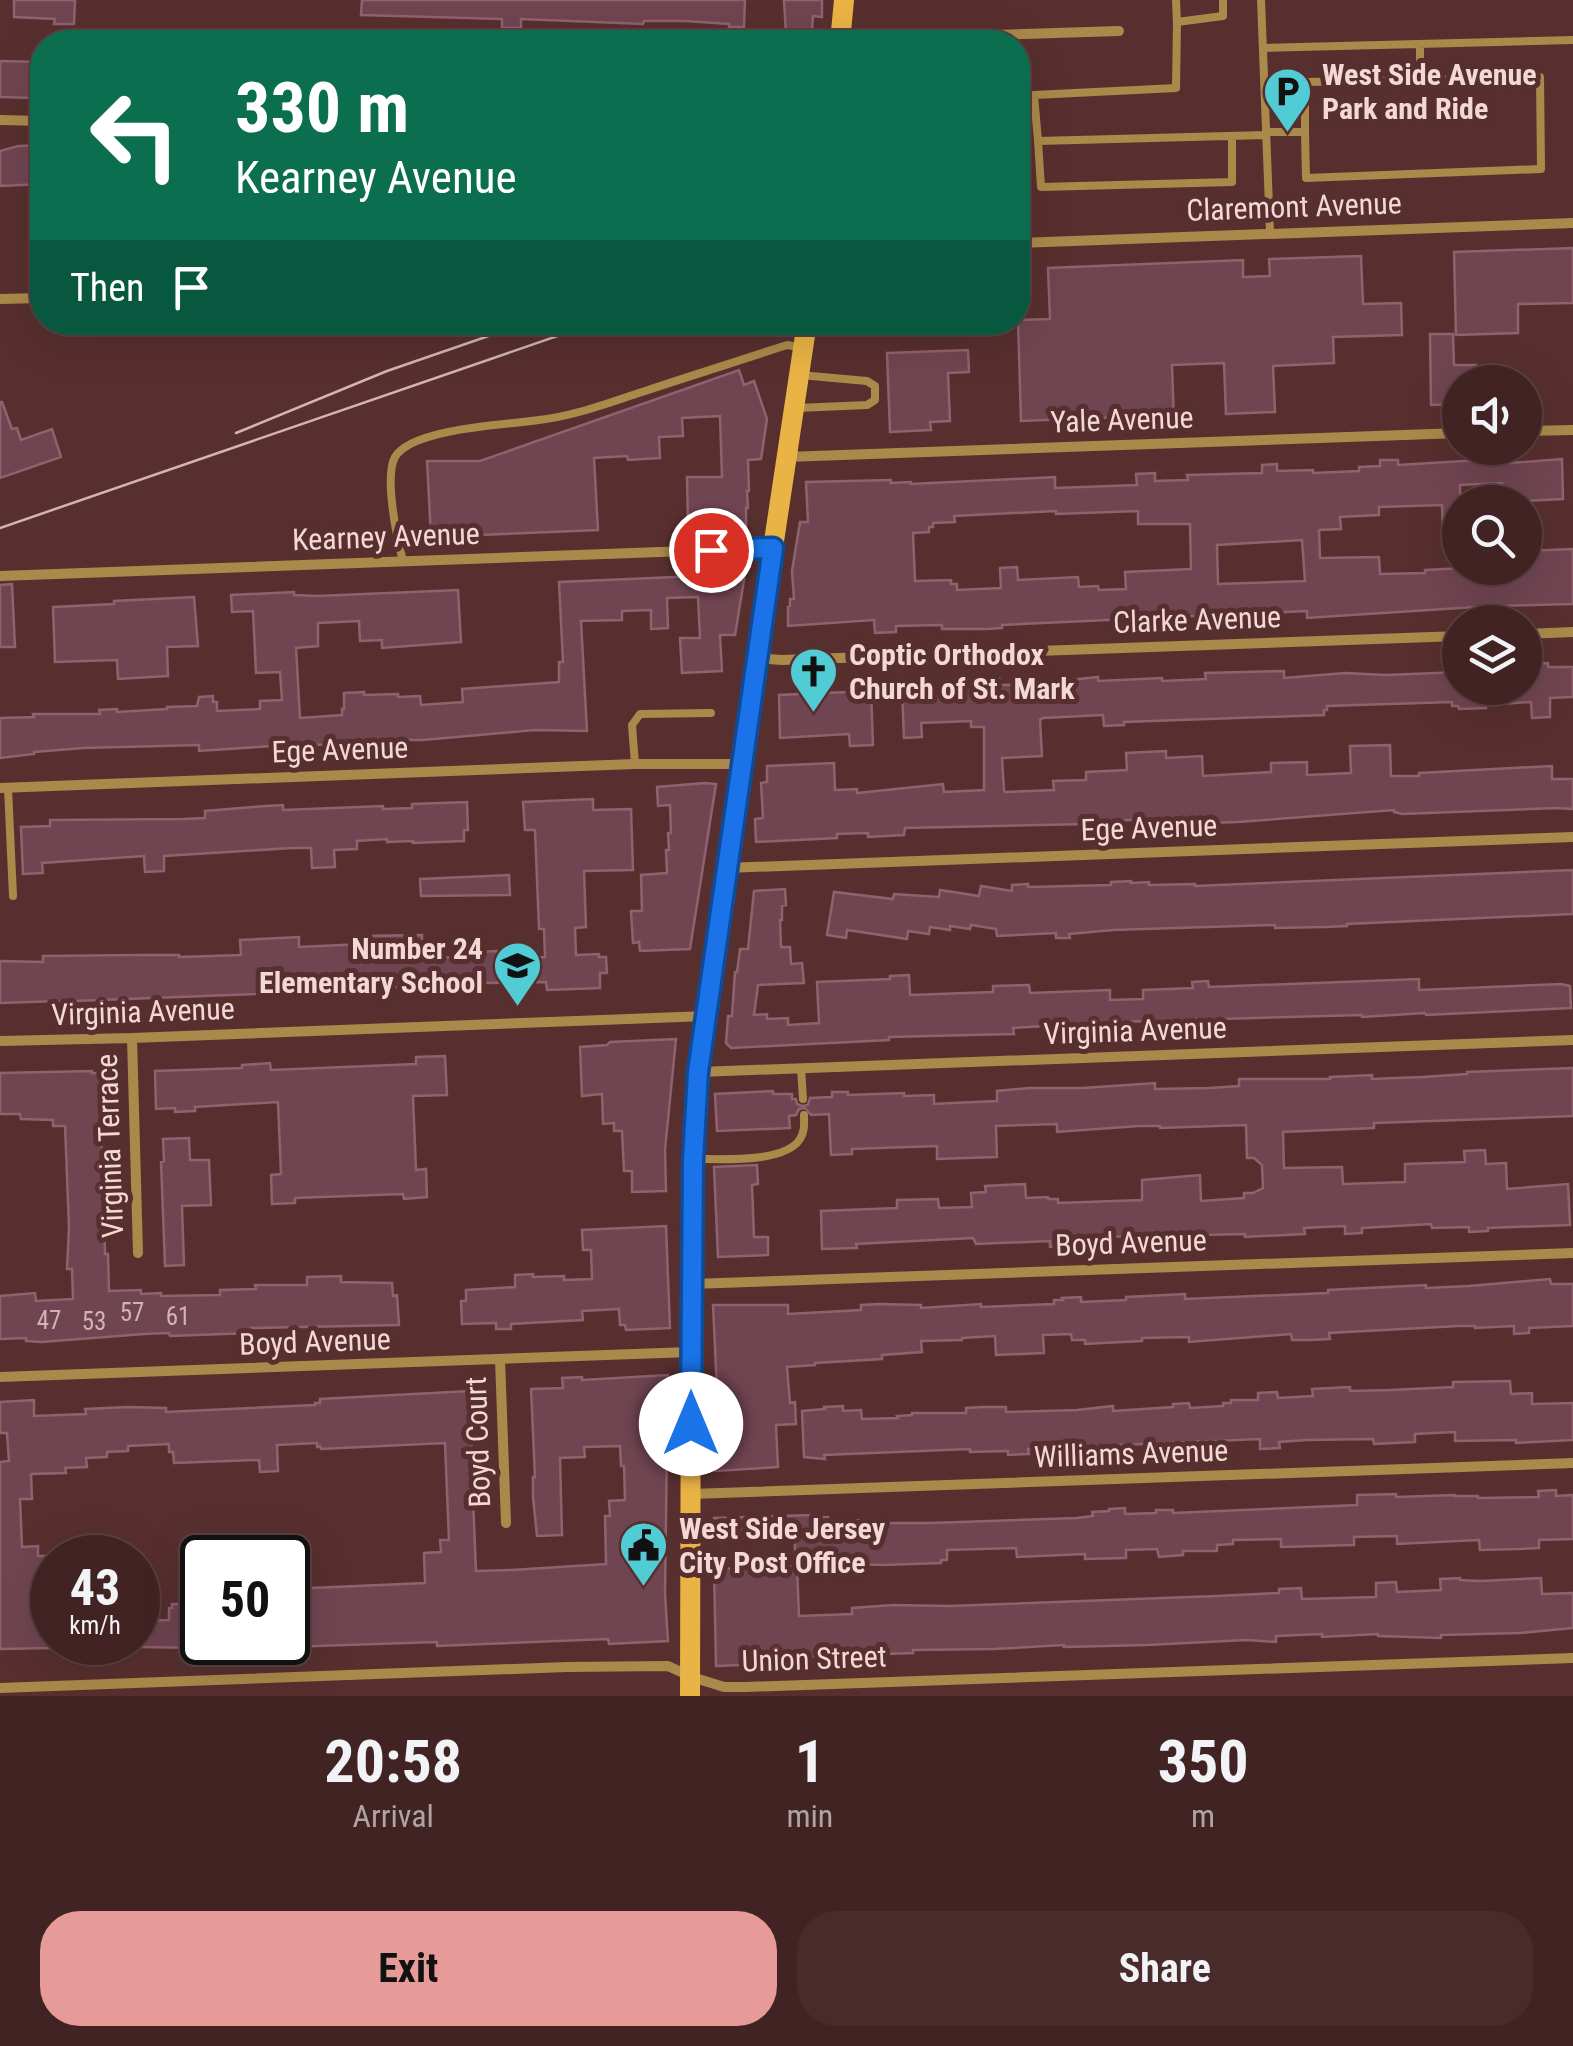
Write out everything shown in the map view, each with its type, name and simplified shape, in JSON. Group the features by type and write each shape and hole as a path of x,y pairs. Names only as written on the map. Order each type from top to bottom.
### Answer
{"main road":[{"path":"846,0 847,30"},
{"path":"691,1686 691,1284 698,1072 804,335"}],"street":[{"path":"1030,34 1120,31"},
{"path":"0,120 30,121"},
{"name":"Claremont Avenue","path":"1030,242 1573,223"},
{"path":"0,298 30,298"},
{"path":"1542,431 1573,430"},
{"name":"Yale Avenue","path":"786,457 1442,435"},
{"name":"Kearney Avenue","path":"0,576 773,548"},
{"path":"1542,633 1573,632"},
{"name":"Clarke Avenue","path":"756,658 1442,637"},
{"name":"Ege Avenue","path":"4,788 635,764 742,764"},
{"name":"Ege Avenue","path":"726,868 1573,838"},
{"name":"Virginia Avenue","path":"0,1041 707,1016"},
{"name":"Virginia Terrace","path":"132,1038 138,1253"},
{"name":"Virginia Avenue","path":"698,1072 1573,1040"},
{"name":"Boyd Avenue","path":"691,1284 1573,1252"},
{"name":"Boyd Avenue","path":"0,1378 691,1352"},
{"name":"Boyd Court","path":"500,1359 506,1523"},
{"name":"Williams Avenue","path":"690,1494 1573,1464"},
{"name":"Union Street","path":"0,1688 668,1666 691,1686 746,1691 1573,1658"}],"lane":[{"path":"1176,0 1176,88 1034,96 1041,187 1232,182 1232,136"},
{"path":"1176,24 1223,16 1223,0"},
{"path":"1261,0 1270,232"},
{"path":"1263,48 1573,40"},
{"path":"1420,44 1420,80"},
{"path":"1540,77 1541,170 1306,178 1305,82 1420,80 1540,77"},
{"path":"1038,142 1305,132"},
{"path":"403,562 396,535 390,472 396,456 408,442 453,430 561,416 786,345 802,347"},
{"path":"793,408 867,405 875,400 875,386 867,381 798,375"},
{"path":"635,764 632,725 640,714 710,713"},
{"path":"4,788 14,896"},
{"path":"801,1068 803,1099"},
{"path":"693,1160 783,1152 799,1141 804,1115"}],"building":[{"path":"14,0 75,0 74,24 14,17"},
{"path":"362,0 745,0 744,27 685,21 643,24 521,19 521,28 502,28 502,19 361,15"},
{"path":"784,0 822,0 822,17 813,16 812,30 786,30"},
{"path":"0,61 30,62 30,98 0,97"},
{"path":"30,146 30,185 0,186 0,151"},
{"path":"1573,248 1573,303 1518,304 1518,333 1456,335 1454,252"},
{"path":"1361,256 1363,304 1401,303 1402,335 1333,337 1334,363 1273,366 1275,412 1226,414 1224,363 1172,365 1174,422 1126,424 1125,417 1021,421 1018,335 1030,335 1030,320 1050,319 1048,268 1243,260 1243,277 1270,276 1269,259"},
{"path":"1430,334 1453,334 1454,365 1442,365 1442,405 1431,405"},
{"path":"968,350 969,372 948,373 950,421 930,422 931,430 890,432 887,353"},
{"path":"739,370 744,385 754,381 767,419 761,459 748,460 746,526 688,528 687,477 722,477 720,416 682,418 683,436 659,437 660,458 594,458 598,530 431,537 427,461 480,461"},
{"path":"0,402 21,440 52,429 61,457 0,478"},
{"path":"1562,459 1563,499 1542,500 1542,485 1442,485 1442,505 1379,507 1379,515 1340,517 1341,529 1319,530 1320,558 1379,557 1380,574 1442,569 1442,585 1542,585 1542,550 1573,549 1573,604 1442,605 1442,609 1307,618 1307,611 1002,625 987,629 896,626 896,632 875,633 874,620 788,626 800,522 808,522 806,482 891,480 911,484 1055,477 1055,488 1137,485 1136,474 1155,473 1155,481 1188,480 1187,475 1262,473 1262,465 1277,464 1277,471 1359,471 1359,467 1380,466 1380,460 1398,460 1398,465 1542,465 1542,461","holes":["1138,511 1138,524 1190,524 1191,569 1125,572 1126,589 1079,587 1078,577 1018,580 1017,567 1000,568 1001,588 957,590 957,584 951,584 951,580 915,581 913,533 929,532 933,523 955,522 954,516","1302,540 1305,581 1218,584 1217,545"]},
{"path":"745,574 735,635 720,635 722,671 682,673 680,638 700,638 698,597 667,598 668,628 651,629 651,610 622,611 622,620 581,621 587,731 535,730 377,740 369,745 348,746 302,744 199,751 199,745 84,748 0,758 0,718 197,706 199,697 213,696 217,711 260,709 260,701 282,700 280,672 256,673 253,611 232,612 231,595 458,590 461,642 382,648 382,640 360,641 359,621 318,623 318,646 296,648 300,718 342,715 344,693 420,696 421,705 463,702 462,689 559,682 559,662 563,662 559,582"},
{"path":"12,584 15,647 0,647 0,585"},
{"path":"194,597 198,646 167,647 168,676 118,679 117,660 55,662 53,607"},
{"path":"1542,663 1573,667 1573,697 1550,698 1550,717 1532,718 1531,705 1542,705"},
{"path":"1284,671 1284,678 1345,673 1442,673 1442,702 1327,706 1324,715 1104,726 1103,715 1043,718 1042,756 1002,758 1004,790 1054,790 1053,781 1086,780 1086,772 1127,770 1126,753 1145,752 1166,751 1166,758 1202,756 1203,776 1271,772 1271,763 1307,762 1307,775 1351,773 1350,746 1390,745 1391,776 1552,766 1552,779 1573,779 1573,809 1402,814 1394,810 1177,824 1177,818 1107,821 1107,827 1088,828 1088,824 905,828 904,835 837,834 837,838 756,842 755,819 763,818 761,783 767,782 767,766 834,763 835,790 857,789 857,793 943,784 944,792 984,790 984,727 971,727 971,721 921,723 922,737 904,738 902,690 943,688 943,683 999,678 1000,685 1098,677 1098,681 1206,679 1205,673"},
{"name":"Coptic Orthodox Church of St. Mark","path":"871,691 873,745 850,746 849,734 780,738 779,695"},
{"path":"1486,705 1486,708 1459,709 1452,706"},
{"path":"716,784 690,949 640,951 639,942 633,943 631,911 642,911 641,875 667,873 670,805 658,806 657,787"},
{"path":"593,799 593,810 631,809 633,870 584,871 586,927 575,928 576,955 606,957 607,973 600,973 600,988 547,990 546,982 476,983 477,991 464,991 463,984 382,988 382,993 364,994 76,1001 76,1007 59,1007 59,1001 0,1003 0,961 43,962 43,956 241,955 240,940 299,937 299,947 362,944 361,936 422,935 423,958 462,957 462,946 475,945 476,952 497,951 497,959 545,957 544,929 539,929 535,830 525,830 523,802"},
{"path":"467,802 468,830 464,830 464,841 357,841 357,849 334,850 335,867 312,868 311,848 292,848 164,856 164,871 145,872 144,856 42,863 43,873 23,874 21,827 50,826 50,820 205,818 205,811 283,805 283,810 383,809"},
{"path":"1573,870 1573,914 1326,927 1113,930 1069,934 1070,938 1056,938 1056,933 997,936 996,929 971,925 970,929 950,926 950,930 930,927 929,934 908,931 907,939 847,930 846,938 827,935 834,892 893,899 894,894 939,897 940,890 979,896 981,886 1012,891 1012,885 1028,884 1111,885 1131,881 1195,886"},
{"path":"509,875 510,895 421,896 420,879"},
{"path":"785,889 781,947 790,947 791,964 802,963 804,983 758,985 754,1015 788,1018 788,1025 819,1023 817,982 909,975 910,995 993,992 993,986 1029,985 1030,993 1110,990 1110,1000 1143,999 1143,990 1193,988 1192,982 1208,981 1209,987 1419,979 1419,990 1561,984 1570,986 1571,1008 1115,1022 1013,1028 1014,1034 889,1037 731,1048 726,1043 728,1016 732,1016 740,949 748,949 754,891"},
{"path":"676,1039 665,1150 666,1191 632,1192 632,1171 624,1171 622,1131 614,1131 614,1123 603,1124 602,1094 582,1096 580,1047"},
{"path":"445,1056 447,1095 413,1096 416,1170 426,1169 427,1197 404,1199 403,1194 295,1198 295,1203 272,1204 271,1175 281,1174 278,1102 195,1107 195,1111 156,1109 155,1071 242,1068 270,1063 271,1070 416,1064 416,1057"},
{"path":"1573,1068 1573,1116 1374,1123 1374,1128 1283,1132 1284,1168 1342,1167 1343,1184 1405,1182 1405,1164 1465,1162 1464,1151 1485,1150 1486,1164 1506,1163 1507,1189 1568,1184 1570,1225 1469,1232 1469,1227 1432,1228 1431,1224 1362,1228 1362,1233 1345,1234 1345,1226 1304,1228 1305,1234 1245,1237 1204,1233 1082,1238 1065,1240 1065,1246 1050,1247 1050,1241 976,1244 973,1238 822,1249 821,1211 897,1208 897,1200 938,1199 939,1208 972,1207 971,1193 986,1192 985,1186 1025,1184 1026,1198 1048,1197 1058,1199 1058,1203 1142,1200 1142,1180 1200,1175 1201,1201 1244,1198 1244,1193 1263,1188 1262,1165 1247,1158 1246,1125 1057,1132 1057,1124 996,1126 997,1157 937,1159 937,1146 852,1149 852,1154 831,1155 829,1114 811,1115 805,1108 789,1116 790,1128 717,1131 715,1094 773,1091 792,1094 792,1099 802,1106 808,1105 810,1098 832,1097 832,1092 904,1093 934,1095 934,1104 997,1101 997,1091 1029,1088 1155,1083 1155,1089 1209,1088 1239,1086 1239,1079 1372,1075 1372,1079"},
{"path":"0,1073 112,1073 112,1116 100,1117 109,1291 141,1290 141,1294 161,1296 220,1295 220,1290 307,1285 307,1277 341,1276 341,1282 392,1283 399,1325 251,1328 251,1333 144,1334 42,1342 0,1339 0,1296 35,1293 36,1301 73,1299 72,1269 67,1269 65,1126 53,1126 53,1120 0,1114"},
{"path":"189,1138 190,1160 209,1160 211,1205 182,1206 184,1265 165,1266 163,1139"},
{"path":"757,1165 758,1184 752,1185 754,1237 768,1237 768,1255 718,1257 714,1167"},
{"path":"666,1226 670,1328 626,1330 625,1325 620,1325 619,1309 582,1311 583,1320 511,1324 511,1329 496,1329 496,1323 462,1324 461,1301 466,1301 466,1290 515,1287 515,1275 592,1279 591,1250 583,1250 582,1230"},
{"path":"1550,1279 1551,1284 1573,1284 1573,1326 1529,1328 1529,1333 1514,1334 1514,1326 1459,1326 1329,1333 1330,1339 1310,1340 1292,1340 1291,1334 1189,1342 1189,1337 1142,1338 1085,1344 1085,1340 1072,1340 1071,1334 1043,1335 1044,1353 996,1355 995,1336 921,1341 922,1352 882,1355 882,1359 787,1367 796,1424 776,1425 778,1467 715,1471 713,1305 788,1305 788,1314 861,1310 861,1305 879,1304 981,1307 1054,1304 1054,1300 1081,1297 1081,1302 1185,1294 1185,1299"},
{"path":"668,1375 668,1641 310,1646 310,1588 425,1583 424,1553 441,1552 440,1540 449,1540 445,1443 321,1449 317,1443 277,1445 278,1471 260,1472 259,1460 174,1463 169,1444 128,1446 128,1451 107,1452 107,1457 86,1458 87,1467 65,1468 66,1473 31,1474 32,1499 20,1499 22,1547 30,1546 30,1648 0,1649 0,1462 9,1461 7,1433 0,1433 0,1402 34,1400 34,1416 128,1407 166,1408 166,1412 315,1405 320,1399 469,1391 476,1571 512,1570 606,1564 605,1516 610,1516 609,1501 625,1500 620,1446 584,1447 585,1457 560,1458 562,1535 537,1536 531,1389 563,1388 562,1378"},
{"path":"1510,1381 1511,1394 1532,1393 1532,1404 1573,1403 1573,1440 1455,1441 1455,1432 1415,1434 1415,1442 1307,1440 1279,1442 1280,1448 1260,1449 1260,1439 1028,1449 1029,1454 1008,1455 1008,1451 970,1449 824,1455 825,1459 804,1457 802,1411 824,1407 861,1410 862,1419 898,1418 912,1413 966,1413 966,1408 983,1407 1006,1407 1006,1412 1113,1406 1113,1411 1189,1403 1190,1408 1223,1406 1231,1400 1258,1400 1258,1393 1277,1392 1278,1398 1313,1396 1312,1389 1390,1390 1453,1387 1453,1382"},
{"path":"1556,1490 1556,1496 1573,1495 1573,1539 1539,1540 1539,1548 1480,1550 1479,1540 1397,1544 1397,1536 1354,1537 1354,1545 1281,1547 1281,1539 1233,1540 1233,1544 1217,1545 1217,1551 1183,1551 1183,1555 1159,1557 1157,1549 1126,1550 1126,1558 1085,1559 1085,1554 1017,1557 1016,1548 947,1550 947,1560 941,1563 883,1565 855,1564 855,1559 831,1560 831,1552 795,1553 795,1536 714,1539 714,1518 812,1515 828,1517 828,1521 930,1523 1077,1518 1125,1508 1125,1514 1357,1505 1357,1495 1539,1497 1538,1491"},
{"path":"797,1566 799,1616 852,1614 852,1608 893,1605 1216,1596 1301,1588 1302,1599 1376,1597 1376,1583 1396,1582 1397,1592 1441,1590 1440,1579 1541,1578 1542,1594 1573,1593 1573,1628 1441,1638 1322,1634 1276,1636 1276,1642 913,1650 799,1657 798,1663 716,1666 714,1569"},
{"path":"172,1604 180,1604 180,1648 160,1647 160,1620 169,1620"}],"tram line":[{"path":"236,433 387,371 491,335"},
{"path":"0,528 560,335"}],"place":[{"name":"West Side Avenue Park and Ride","path":"1287,134"},
{"name":"Coptic Orthodox Church of St. Mark","path":"814,714"},
{"name":"Number 24 Elementary School","path":"518,1008"},
{"name":"West Side Jersey City Post Office","path":"644,1588"}],"route":[{"path":"691,1424 693,1160 698,1072 773,548 711,550"}]}
